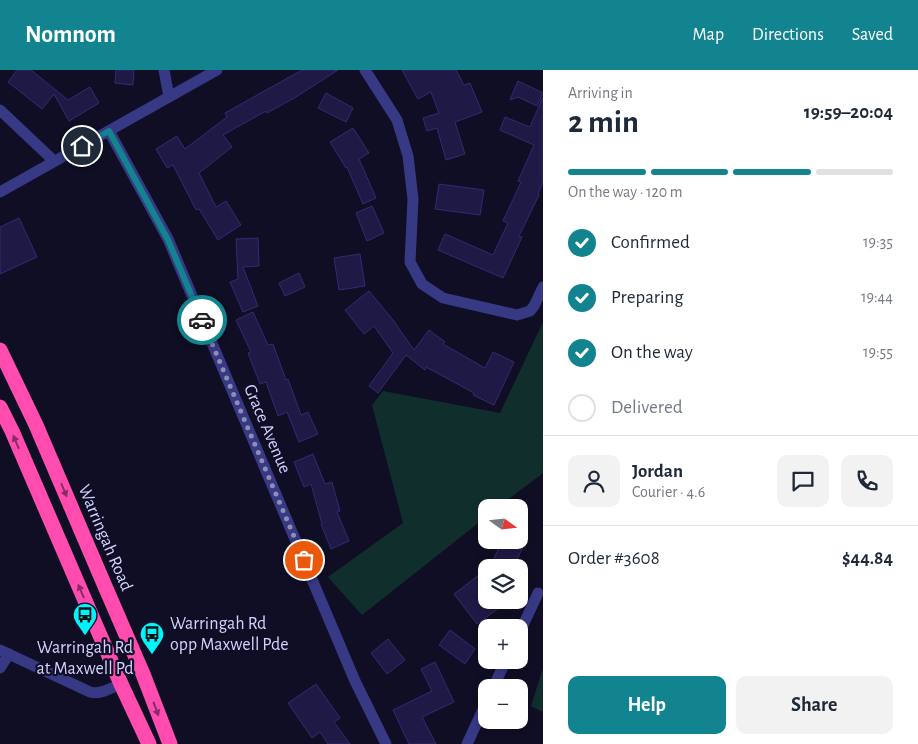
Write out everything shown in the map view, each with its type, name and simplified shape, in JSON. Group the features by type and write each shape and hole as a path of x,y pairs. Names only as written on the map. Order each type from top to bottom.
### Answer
{"highway":[{"name":"Warringah Road","path":"0,350 36,425 143,674 170,744"},
{"path":"0,407 148,744"},
{"path":"121,684 143,674"}],"street":[{"path":"164,70 169,97"},
{"path":"0,192 217,70"},
{"path":"365,70 397,120 408,156 413,199 410,262 422,284 443,298 517,315 530,312 543,286"},
{"path":"0,110 54,161"},
{"name":"Grace Avenue","path":"109,131 168,240 352,672 386,744"},
{"path":"526,619 538,593"},
{"path":"0,668 5,652 90,692 99,693 121,684"},
{"path":"467,744 478,720"}],"green space":[{"path":"543,322 543,473 509,499 478,499 478,523 362,615 328,577 403,523 372,405 383,391 500,413"},
{"path":"543,668 543,712 531,706"}],"building":[{"path":"17,70 31,70 68,100 90,87 99,103 69,121 54,94 42,109 8,82"},
{"path":"116,70 134,70 133,85 115,83"},
{"path":"302,70 338,70 296,97 223,135 232,147 199,173 216,207 226,201 241,225 218,240 199,209 196,210 173,165 167,168 156,149 177,136 185,149 227,117 225,113"},
{"path":"402,70 456,70 464,85 470,83 482,112 455,122 465,154 446,160 437,128 427,131 423,118 439,113 431,92 418,99"},
{"path":"518,81 543,93 537,106 518,97 510,100"},
{"path":"326,93 353,108 346,122 318,108"},
{"path":"543,97 543,182 539,195 519,236 522,237 503,278 438,250 445,234 493,255 508,223 503,221 521,182 518,181 534,145 500,130 505,117 530,127"},
{"path":"353,128 369,153 359,159 376,198 363,204 347,167 330,142"},
{"path":"439,184 484,190 480,215 435,209"},
{"path":"372,206 384,233 367,241 356,213"},
{"path":"19,218 37,257 0,274 0,227"},
{"path":"258,238 259,266 243,267 258,306 243,312 230,282 238,279 236,239"},
{"path":"360,254 365,286 339,290 334,258"},
{"path":"299,273 305,287 285,296 279,283"},
{"path":"369,291 414,350 429,330 445,342 443,344 485,368 493,352 514,362 494,405 473,395 474,393 426,367 425,370 406,355 378,393 369,386 393,353 374,326 364,334 345,310"},
{"path":"253,312 268,345 273,344 301,415 308,412 318,434 299,442 287,412 278,416 266,382 260,384 248,353 251,352 236,320"},
{"path":"313,454 325,484 332,482 340,511 337,512 349,541 331,549 321,524 311,484 304,487 294,462"},
{"path":"498,549 522,549 517,559 494,559"},
{"path":"478,576 478,609 498,609 484,619 478,619 477,624 454,594"},
{"path":"450,630 475,649 465,664 439,645"},
{"path":"388,639 405,660 387,674 371,653"},
{"path":"435,662 454,702 422,717 436,744 409,744 393,710 432,691 421,669"},
{"path":"316,684 340,718 334,722 350,744 328,744 320,732 312,738 288,703"}],"way so far":[{"path":"202,320 304,560"}],"place":[{"name":"Warringah Rd at Maxwell Pd","path":"85,636"},
{"name":"Warringah Rd opp Maxwell Pde","path":"152,655"}],"route":[{"path":"82,146 109,131 168,240 202,320"}]}
